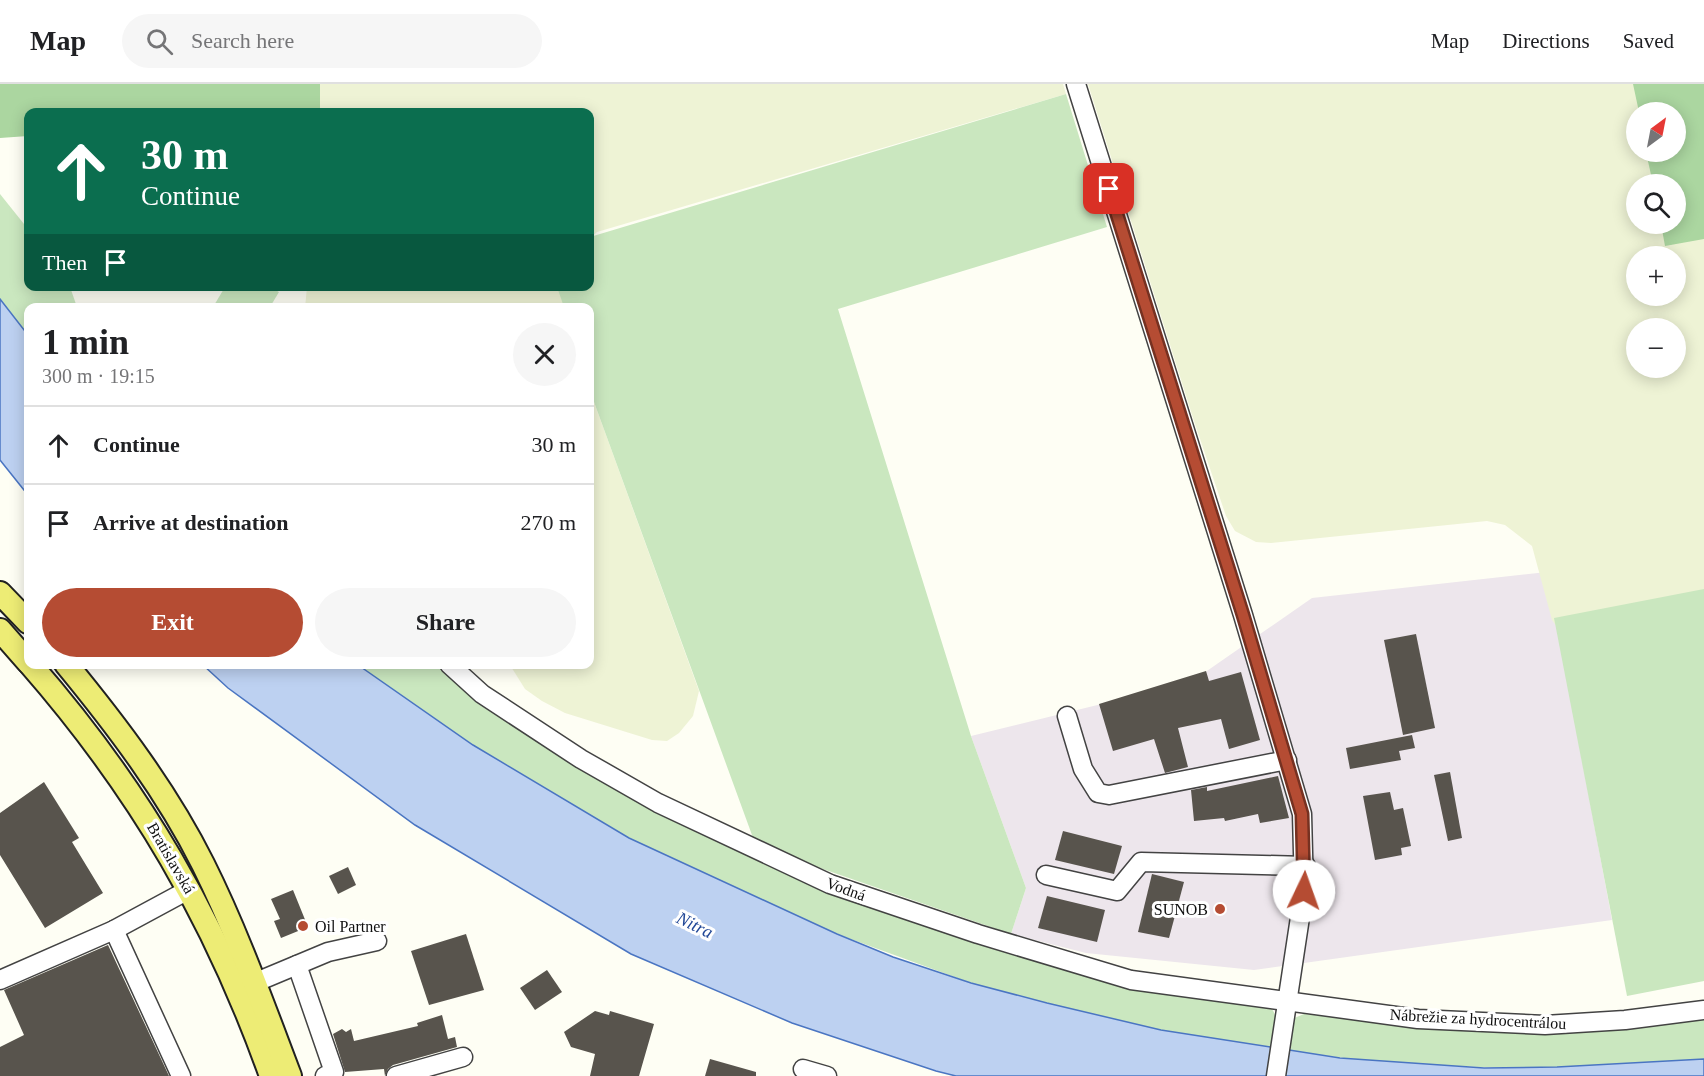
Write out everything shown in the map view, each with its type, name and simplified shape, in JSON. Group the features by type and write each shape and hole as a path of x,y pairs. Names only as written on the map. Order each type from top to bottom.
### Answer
{"main road":[{"path":"0,592 24,618"},
{"name":"Bratislavská","path":"0,630 24,657"},
{"name":"Bratislavská","path":"34,669 97,746 162,840 190,889 240,995 271,1076"},
{"name":"Bratislavská","path":"70,669 162,793 203,864 254,983 290,1076"},
{"path":"97,746 118,731"}],"street":[{"path":"1076,84 1302,814 1306,866 1276,1076"},
{"name":"Vodná","path":"454,669 482,694 581,759 658,803 830,884 978,934 1131,980 1288,1002"},
{"path":"1067,717 1083,769 1098,793 1109,795 1287,760"},
{"path":"1046,875 1117,891 1141,862 1183,865 1306,866"},
{"path":"0,980 114,930 190,889"},
{"path":"114,930 181,1076"},
{"path":"254,983 328,952 377,941"},
{"path":"297,965 333,1075"},
{"name":"Nábrežie za hydrocentrálou","path":"1288,1002 1418,1019 1545,1025 1625,1020 1704,1010"},
{"path":"396,1076 458,1069"},
{"path":"803,1069 827,1076"}],"shaded area":[{"path":"1547,572 1612,920 1254,970 1086,953 1011,934 1026,888 971,736 1191,682 1312,598"}],"green space":[{"path":"0,84 320,84 320,108 24,108 24,136 0,138"},
{"path":"320,84 1063,84 1066,94 594,235 594,108 319,108"},
{"path":"1088,84 1704,84 1704,599 1561,633 1552,620 1532,546 1505,525 1487,521 1271,543 1256,542 1235,531 1226,516"},
{"path":"1633,84 1704,84 1704,239 1665,246 1663,234 1686,234 1686,174 1651,174 1648,162 1686,162 1686,102 1637,102"},
{"path":"1066,94 1107,227 838,309 971,736 1026,888 1011,934 756,846 594,402 594,303 563,303 558,291 594,291 594,236"},
{"path":"0,194 24,224 24,291 71,291 76,303 24,303 24,330 0,299"},
{"path":"223,291 279,292 272,303 215,303"},
{"path":"307,291 581,291 582,303 305,303"},
{"path":"594,402 699,691 693,716 679,733 667,741 652,740 565,713 525,689 512,669 594,669"},
{"path":"1704,589 1704,981 1627,996 1554,618"},
{"path":"364,669 449,669 718,839 1153,991 1205,1000 1264,1003 1274,1011 1276,1022 1271,1048 1161,1030 1047,1003 971,983 837,934 629,838 473,745"},
{"path":"1304,1014 1374,1021 1704,1017 1704,1059 1548,1068 1443,1066 1288,1051 1292,1019"}],"water":[{"path":"0,299 24,330 24,490 0,460"},
{"name":"Nitra","path":"207,669 364,669 473,745 629,838 837,934 893,957 971,983 1047,1003 1161,1030 1340,1058 1484,1068 1557,1067 1704,1059 1704,1076 956,1076 936,1071 792,1023 631,954 415,825 228,688"}],"building":[{"path":"1416,634 1435,728 1403,735 1384,640"},
{"path":"1206,671 1209,681 1241,672 1260,740 1229,749 1221,719 1178,728 1188,767 1165,773 1154,739 1113,751 1099,704"},
{"path":"1412,735 1415,748 1399,751 1401,760 1350,769 1346,748"},
{"path":"1450,772 1462,838 1448,841 1434,775"},
{"path":"1278,776 1289,818 1260,823 1258,814 1225,821 1224,818 1194,821 1191,790 1207,787 1207,791"},
{"path":"44,782 79,838 72,842 103,893 45,928 0,855 0,813"},
{"path":"1390,792 1394,810 1403,808 1411,846 1401,848 1402,855 1375,860 1363,796"},
{"path":"1063,831 1122,846 1114,874 1055,860"},
{"path":"348,867 356,885 338,894 329,876"},
{"path":"1152,874 1184,882 1169,938 1138,932"},
{"path":"293,890 308,927 281,938 274,921 280,919 271,899"},
{"path":"1047,896 1105,910 1097,942 1038,928"},
{"path":"466,934 484,990 429,1005 411,951"},
{"path":"108,945 169,1076 0,1076 0,1047 24,1035 4,990"},
{"path":"547,970 562,992 535,1010 520,988"},
{"path":"595,1011 609,1015 610,1011 654,1024 639,1076 590,1076 595,1054 571,1047 564,1032"},
{"path":"442,1015 448,1039 455,1037 457,1047 393,1065 385,1076 384,1069 345,1072 333,1034 342,1029 346,1032 351,1029 354,1041 418,1026 417,1023"},
{"path":"710,1059 756,1072 756,1076 705,1076"}],"place":[{"name":"SUNOB","path":"1220,909"},
{"name":"Oil Partner","path":"303,926"}],"route":[{"path":"1109,189 1243,615 1302,814 1306,866 1304,891"}]}
